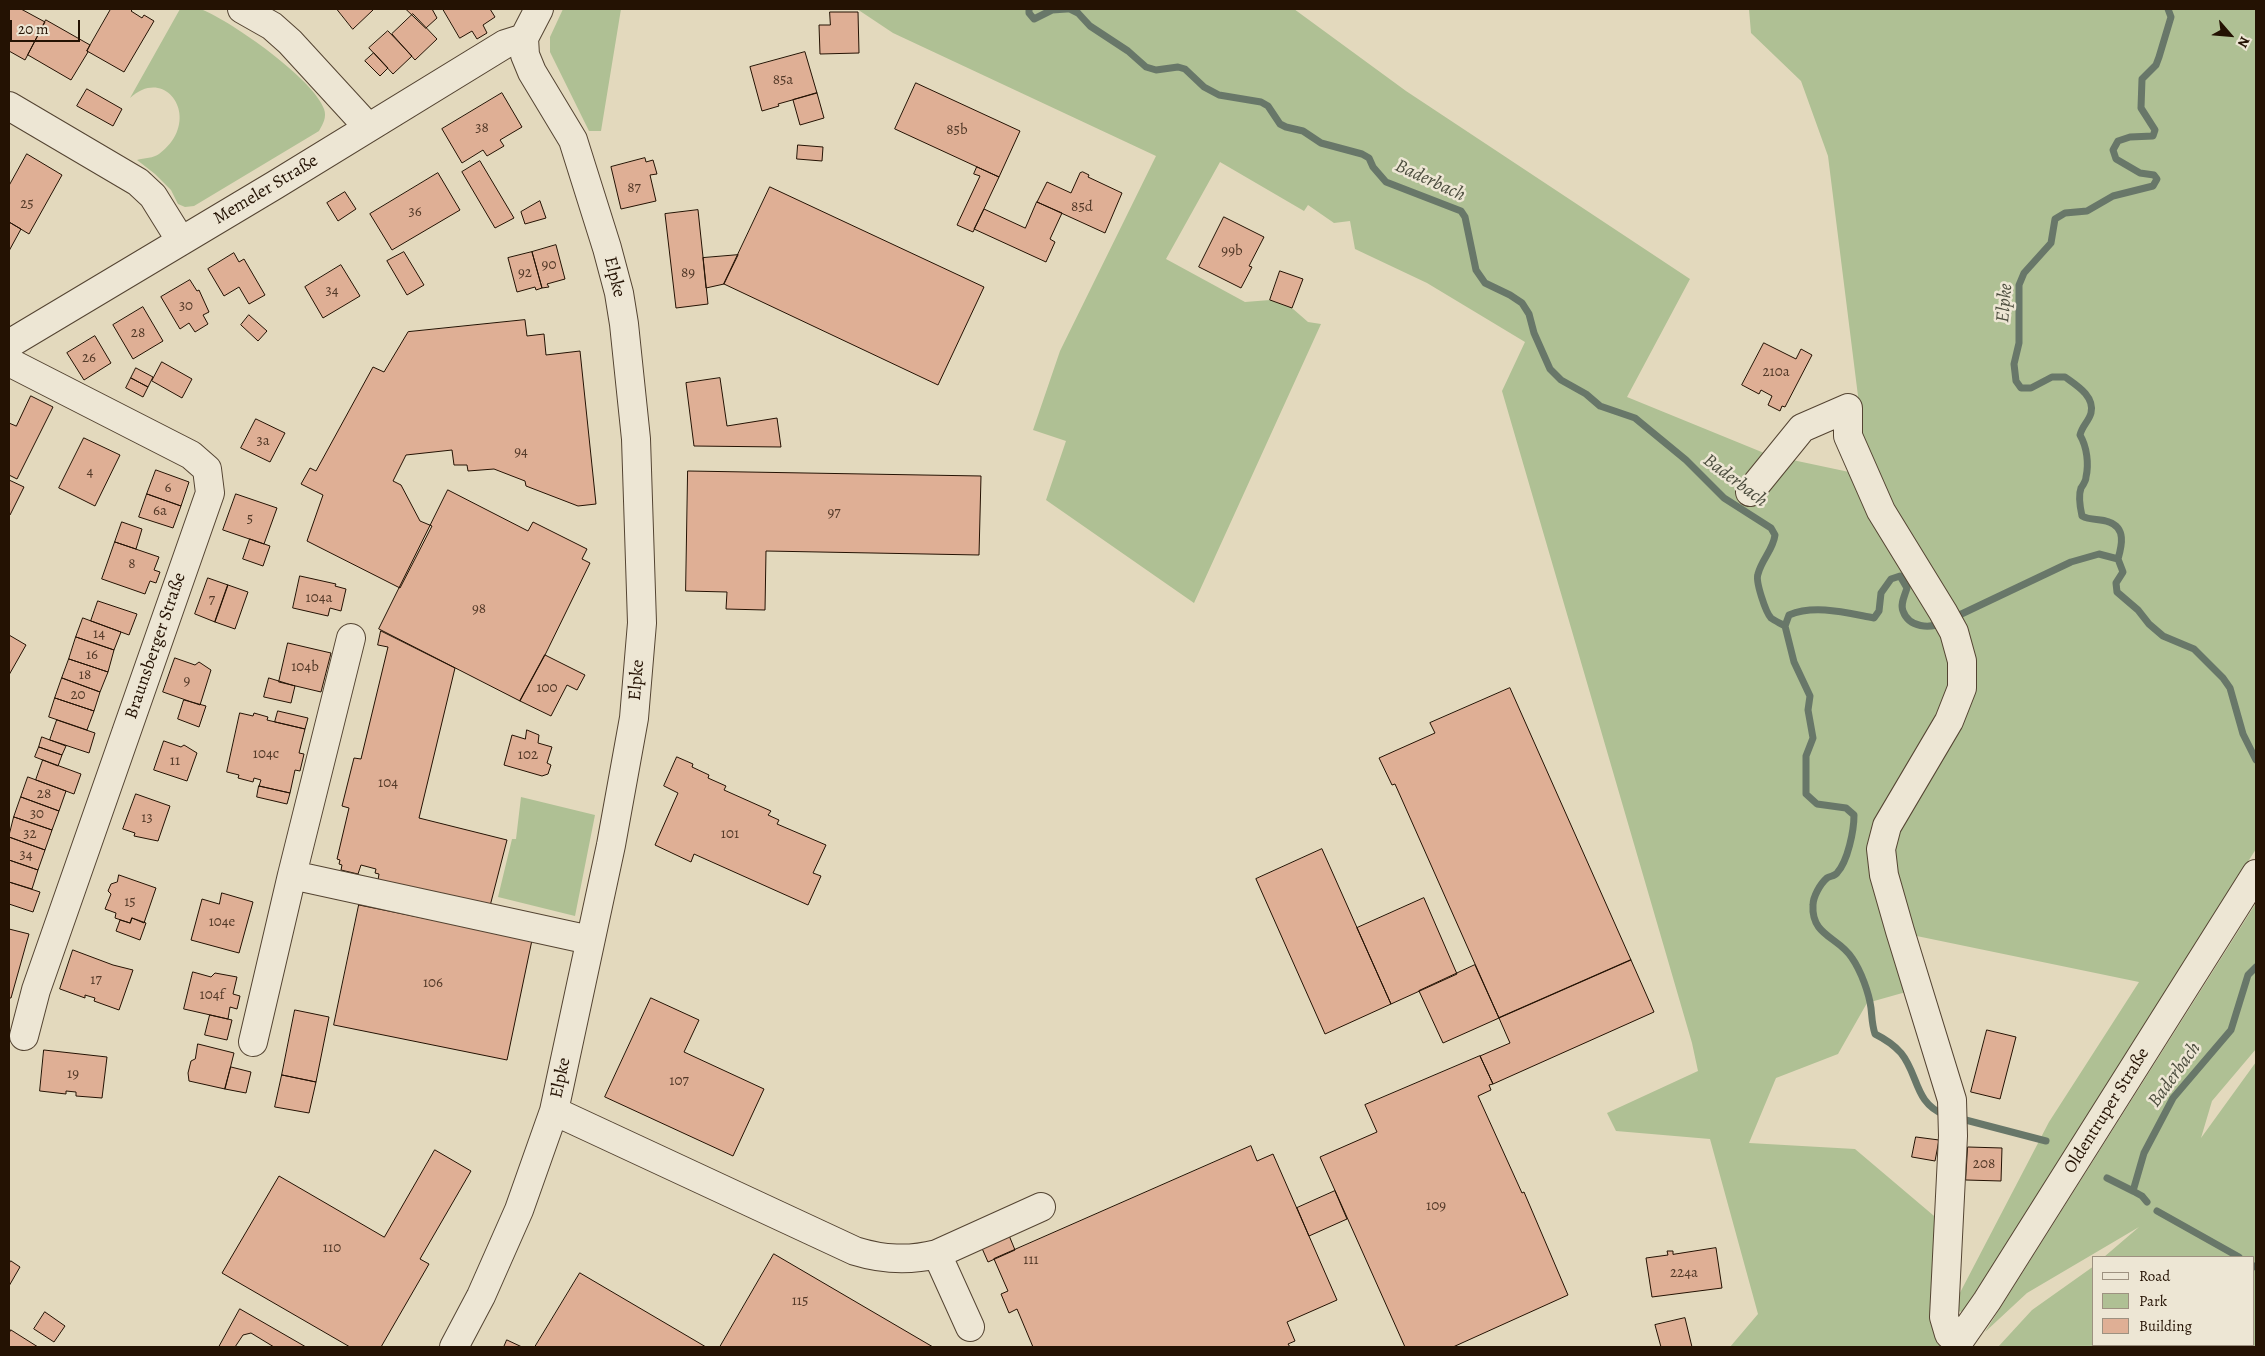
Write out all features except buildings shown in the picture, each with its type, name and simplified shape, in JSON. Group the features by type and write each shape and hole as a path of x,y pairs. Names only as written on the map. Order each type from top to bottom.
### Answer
{"street":[{"path":"242,9 272,26 290,42 368,127"},
{"path":"524,38 539,9"},
{"name":"Memeler Straße","path":"9,344 505,44 524,38"},
{"name":"Elpke","path":"454,1347 481,1296 515,1219 554,1111 611,845 634,718 642,623 636,439 626,338 619,293 573,140 532,72 525,55 524,38"},
{"path":"9,106 138,182 153,196 181,241"},
{"name":"Braunsberger Straße","path":"9,362 191,455 207,469 210,493 36,990 24,1036"},
{"path":"1750,492 1802,428 1848,408 1848,436 1881,511 1948,622 1962,661 1962,688 1950,720 1887,826 1881,849 1884,875 1952,1100 1953,1136 1944,1317 1949,1334 1957,1345"},
{"path":"253,1042 351,638"},
{"name":"Oldentruper Straße","path":"1957,1345 2256,874"},
{"path":"292,875 590,940"},
{"path":"554,1111 855,1251 877,1258 919,1258 937,1254 1041,1207"},
{"path":"937,1254 970,1327"}],"green space":[{"path":"180,9 200,9 216,16 271,53 305,83 317,97 324,109 325,115 319,131 194,206 185,207 178,204 171,190 137,160 159,154 172,141 179,127 179,113 175,101 167,92 156,88 144,89 130,98"},
{"path":"563,9 621,9 601,131 589,131 550,52 550,37"},
{"path":"857,9 1294,9 1406,91 1690,279 1627,397 1769,455 1868,476 1828,156 1801,81 1751,33 1749,9 2256,9 2256,849 1963,1312 1951,1310 2049,1122 2139,982 1907,934 1880,827 1913,990 1867,1003 1838,1054 1776,1078 1749,1143 1855,1149 1940,1221 1935,1324 1940,1345 1938,1347 1730,1347 1758,1314 1710,1139 1616,1131 1607,1113 1698,1071 1692,1043 1502,391 1525,342 1427,283 1355,249 1350,221 1334,223 1308,205 1304,211 1220,162 1166,259 1245,302 1270,300 1292,308 1308,322 1321,324 1194,603 1046,500 1066,441 1033,430 1060,351 1156,156 893,33"},
{"path":"521,797 595,815 575,916 498,897 512,839 516,839"},
{"path":"2256,903 2256,1049 2212,1101 2201,1138 2256,1062 2256,1347 1998,1347 2032,1310 2092,1267 2092,1346 2255,1346 2255,1256 2105,1256 2139,1227 2027,1293 1985,1332"}],"waterway":[{"name":"Baderbach","path":"1029,9 1029,13 1034,19 1052,10 1067,9"},
{"name":"Baderbach","path":"1070,9 1078,13 1090,26 1128,51 1146,67 1156,70 1178,67 1185,69 1204,87 1219,95 1261,102 1268,106 1280,124 1303,131 1321,143 1362,154 1369,158 1373,167 1386,182 1461,211 1465,217 1476,270 1485,283 1522,303 1529,314 1534,333 1550,369 1561,380 1586,394 1600,406 1635,418 1686,460 1724,498 1771,528 1775,535 1774,540 1757,578 1766,610 1771,618 1785,626"},
{"name":"Elpke","path":"2118,559 2121,548 2121,537 2118,528 2106,521 2082,516 2079,498 2081,488 2086,480 2087,456 2080,435 2091,413 2090,401 2079,387 2065,377 2052,377 2031,388 2021,388 2016,381 2014,364 2019,343 2019,285 2024,273 2051,243 2055,219 2065,213 2087,211 2113,196 2153,186 2157,179 2154,175 2140,173 2116,159 2113,150 2118,141 2130,137 2153,136 2155,130 2141,108 2142,79 2156,65 2159,57 2171,17 2168,9"},
{"name":"Baderbach","path":"1953,618 2071,562 2099,554 2118,559"},
{"name":"Baderbach","path":"2118,559 2123,572 2116,583 2117,592 2138,610 2149,624 2163,636 2194,649 2223,678 2230,688 2243,734 2256,760"},
{"name":"Baderbach","path":"1785,626 1789,615 1809,610 1831,610 1874,618 1879,611 1881,593 1891,579 1900,576 1907,588 1902,605 1906,617 1915,624 1926,626 1933,626 1944,622"},
{"path":"1785,626 1794,662 1810,696 1808,710 1813,738 1806,756 1806,794 1817,804 1846,808 1854,815 1852,837 1841,868 1836,874 1827,878 1814,898 1816,923 1821,930 1847,951 1858,969 1868,996 1875,1034 1889,1042 1901,1053 1907,1061 1922,1096 1935,1110 1945,1115"},
{"name":"Baderbach","path":"2147,1202 2142,1196 2133,1191 2144,1153 2173,1098 2231,1030 2248,975 2256,967"},
{"path":"1958,1118 2046,1141"},
{"path":"2107,1178 2133,1191"},
{"name":"Baderbach","path":"2157,1211 2237,1256"}]}
